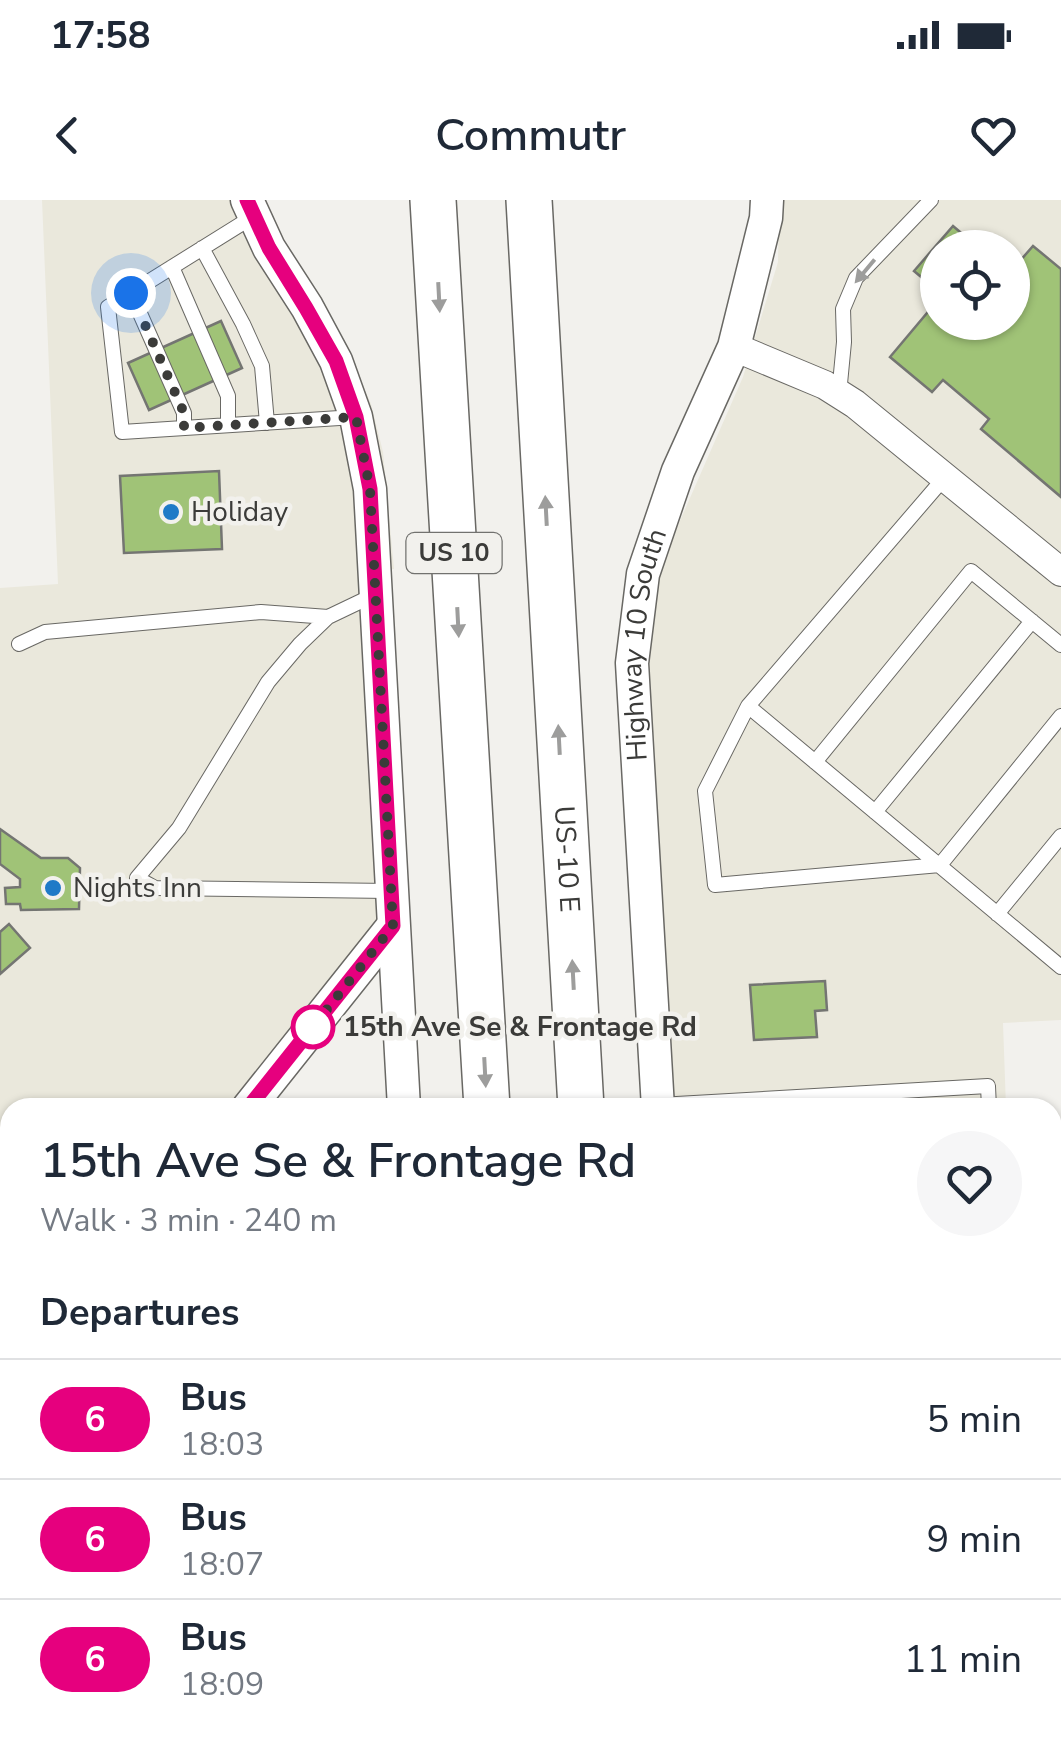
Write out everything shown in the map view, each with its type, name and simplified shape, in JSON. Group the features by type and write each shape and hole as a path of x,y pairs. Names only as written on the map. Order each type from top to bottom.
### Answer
{"highway":[{"name":"US 10","path":"433,200 487,1098"},
{"name":"US-10 E","path":"528,200 580,1098"}],"street":[{"name":"Highway 10 South","path":"658,1098 632,663 643,574 678,471 734,347 767,200"},
{"path":"251,208 269,248 336,361 356,417 370,489 403,1098"},
{"path":"734,347 825,385 855,404 1061,572"},
{"path":"256,1098 393,926"}],"lane":[{"path":"839,394 843,309 856,278 931,200"},
{"path":"251,208 202,248 108,308 122,432 356,417"},
{"path":"202,248 262,366 267,423"},
{"path":"172,267 228,396 228,425"},
{"path":"131,293 184,413 184,428"},
{"path":"944,477 748,706 706,791 715,885 940,865 1061,716"},
{"path":"816,762 971,570 1061,646"},
{"path":"374,595 328,617 268,682 179,828 138,878 155,888 391,891"},
{"path":"19,644 45,632 260,612 328,617"},
{"path":"875,812 1032,621"},
{"path":"748,706 1061,966"},
{"path":"998,914 1061,836"},
{"path":"791,1098 988,1086 989,1098"},
{"path":"921,1089 921,1098"}],"shaded area":[{"path":"42,200 265,200 283,239 347,348 371,404 383,452 394,569 367,570 382,917 238,1098 0,1098 0,588 58,584"},
{"path":"779,200 1061,200 1061,1020 1003,1023 1006,1098 667,1098 641,666 658,571 743,377 778,262"}],"building":[{"path":"1033,246 1061,269 1061,497 981,429 989,419 943,380 932,392 890,357 920,321 920,340 1030,340"},
{"path":"221,321 242,368 149,410 128,363"},
{"name":"Holiday","path":"219,471 222,549 124,553 120,476"},
{"path":"0,829 41,858 68,858 80,868 79,909 21,910 20,904 6,904 5,888 20,887 20,879 0,864"},
{"path":"9,924 30,948 0,974 0,932"},
{"path":"825,981 827,1010 815,1011 817,1037 754,1040 750,985"}],"bus line":[{"name":"6","path":"247,200 269,248 336,361 356,417 370,489 393,926 256,1098"}],"place":[{"name":"Holiday","path":"171,512"},
{"name":"Nights Inn","path":"53,888"},
{"name":"15th Ave Se & Frontage Rd","path":"313,1027"}],"route":[{"path":"131,293 184,413 184,428 356,417 370,489 393,926 313,1027"}]}
